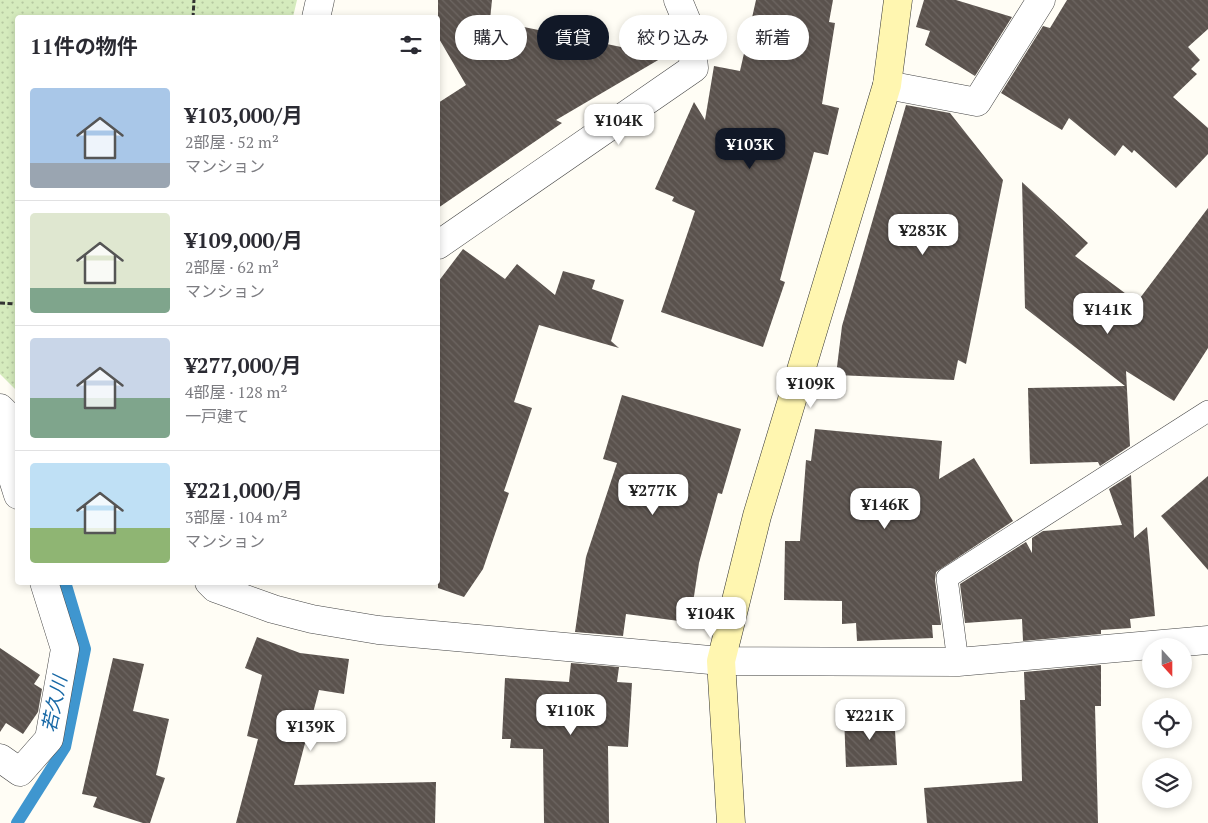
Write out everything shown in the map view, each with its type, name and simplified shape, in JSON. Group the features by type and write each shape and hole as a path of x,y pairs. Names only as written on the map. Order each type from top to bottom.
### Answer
{"street":[{"path":"317,15 320,0"},
{"path":"440,244 694,68 690,29 678,0"},
{"path":"731,823 721,661 757,516 887,85 898,0"},
{"path":"887,85 977,102 1041,0"},
{"path":"0,408 15,423"},
{"path":"0,438 15,486"},
{"path":"0,758 20,772 49,739 65,648 45,585"},
{"path":"212,585 215,588 273,609 312,619 378,630 721,661 958,662 1208,640"}],"lane":[{"path":"958,662 947,578 1208,411"}],"path":[{"path":"193,15 194,0"},
{"path":"0,303 15,304"}],"green space":[{"path":"0,0 297,0 293,15 15,15 15,389 0,374"}],"building":[{"path":"438,0 492,0 490,15 455,15 455,60 527,60 527,28 537,30 537,60 609,60 609,44 619,47 619,60 658,60 556,120 562,123 440,207 440,102 466,85 440,40 440,15 438,15"},
{"path":"756,0 833,0 829,22 835,23 822,104 839,108 828,155 814,152 780,280 785,282 763,347 661,312 695,211 672,201 674,197 655,189 694,102 705,120 714,66 740,71 742,60 809,60 809,15 753,15"},
{"path":"924,0 956,0 1012,17 975,76 925,45 930,31 916,27"},
{"path":"1067,0 1208,0 1208,29 1188,47 1200,60 1191,69 1197,74 1173,97 1208,128 1208,154 1176,188 1134,150 1132,153 1123,145 1115,156 1069,118 1062,130 1001,93 1043,26 1050,28"},
{"path":"906,105 950,113 1003,180 966,364 958,360 954,380 836,375 842,326"},
{"path":"1022,182 1088,243 1075,256 1137,302 1208,208 1208,348 1174,401 1126,371 1130,446 1100,466 1098,462 1030,464 1028,388 1125,386 1025,308"},
{"path":"463,249 505,279 517,264 555,295 563,271 595,280 592,289 624,300 611,341 619,348 539,325 514,402 532,408 504,491 509,493 483,569 464,597 438,588 438,585 440,585 440,279"},
{"path":"622,395 741,429 722,494 718,493 699,563 691,616 680,614 679,621 626,614 623,636 575,632 586,557 617,463 603,459"},
{"path":"815,429 942,441 939,479 974,458 1013,521 936,572 935,580 941,625 932,625 933,638 857,641 856,623 842,624 842,601 784,600 785,541 800,541 806,460 811,461"},
{"path":"1131,475 1134,538 1147,527 1155,616 1130,619 1131,628 1101,630 1101,634 1023,641 1022,619 965,623 960,584 1026,542 1032,553 1032,538 1043,531 1122,525 1109,489"},
{"path":"1208,476 1208,570 1161,516"},
{"path":"257,637 300,653 349,659 344,694 319,690 294,785 436,782 435,823 236,823 258,739 247,736 262,675 245,668"},
{"path":"0,648 40,675 34,684 42,689 38,712 23,734 6,723 0,732"},
{"path":"113,658 144,664 133,711 169,719 156,775 165,778 150,823 143,823 93,807 97,797 82,794"},
{"path":"571,663 619,667 617,682 632,683 628,747 608,746 609,823 544,823 543,749 510,748 511,739 502,739 505,678 569,682"},
{"path":"1101,665 1101,706 1095,706 1098,823 927,823 924,788 1022,781 1020,700 1025,700 1024,672"},
{"path":"894,714 897,765 846,767 844,716"}],"waterway":[{"name":"若久川","path":"17,823 65,747 85,649 66,585"}]}
